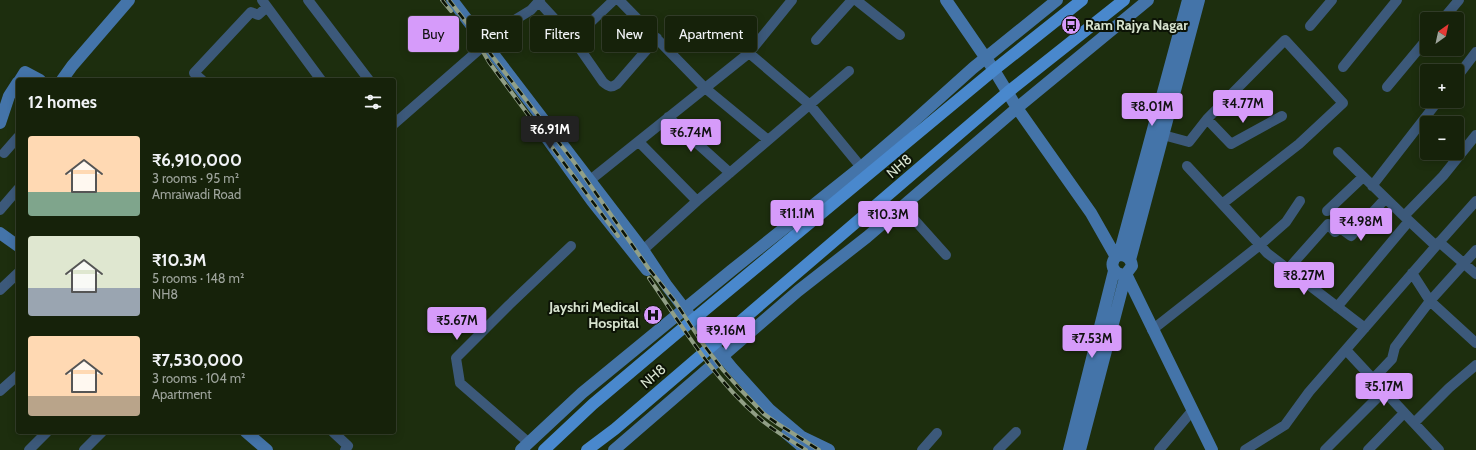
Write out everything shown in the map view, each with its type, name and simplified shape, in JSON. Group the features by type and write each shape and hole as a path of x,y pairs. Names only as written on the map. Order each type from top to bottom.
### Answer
{"main road":[{"name":"NH8","path":"544,450 593,404 690,322 994,70 1082,0"},
{"name":"NH8","path":"587,450 615,429 1008,92 1124,0"}],"street":[{"path":"63,78 129,0"},
{"path":"308,0 367,78"},
{"path":"443,0 467,27"},
{"path":"452,0 467,22"},
{"path":"594,19 614,0"},
{"path":"619,0 635,16"},
{"path":"589,181 749,54 792,0"},
{"path":"816,40 852,0"},
{"path":"856,0 900,35"},
{"path":"946,0 994,70 1017,108 1122,257 1132,266 1120,272 1069,450"},
{"path":"571,246 456,358 460,383 525,446 582,393 861,167 986,58 1057,0"},
{"path":"614,450 798,291 867,237 1017,108 1148,0"},
{"path":"1122,257 1188,0"},
{"path":"1122,257 1163,135 1199,0"},
{"path":"1310,26 1332,0"},
{"path":"1343,67 1398,0"},
{"path":"1449,12 1459,0"},
{"path":"522,16 540,1 553,16"},
{"path":"200,78 194,73 251,12 258,15 265,3 320,78"},
{"path":"657,38 705,88 768,140"},
{"path":"1163,135 1189,142 1207,119 1285,40 1344,103 1298,144 1222,204"},
{"path":"1387,87 1420,47"},
{"path":"396,122 473,52"},
{"path":"488,52 589,181 690,322 764,414 802,448"},
{"path":"488,52 592,201 640,254"},
{"path":"582,52 604,82 608,86 612,87 617,84 645,52"},
{"path":"1464,67 1476,52"},
{"path":"749,54 810,105 861,167"},
{"path":"640,254 697,201 849,71"},
{"path":"21,78 25,72 36,78"},
{"path":"0,123 4,93 16,83"},
{"path":"1372,186 1433,108"},
{"path":"1207,119 1231,144 1282,116"},
{"path":"668,117 730,173"},
{"path":"1337,307 1406,218 1443,176 1476,134"},
{"path":"4,153 16,138"},
{"path":"638,142 697,201"},
{"path":"1338,152 1406,218 1476,274"},
{"path":"1187,166 1267,253 1364,328"},
{"path":"1327,211 1363,177"},
{"path":"0,210 16,191"},
{"path":"1288,269 1328,224 1335,232 1340,228 1351,236 1385,198"},
{"path":"1152,330 1260,245 1286,222 1300,201"},
{"path":"1245,450 1284,425 1309,392 1476,201"},
{"path":"903,206 946,255"},
{"path":"2,238 16,245"},
{"path":"1373,379 1392,359 1395,346 1430,301 1476,250"},
{"path":"1122,257 1114,259 1112,265 1120,272 1152,330 1212,450"},
{"path":"1080,450 1120,272"},
{"path":"1412,273 1430,301 1476,343"},
{"path":"0,290 16,275"},
{"path":"1346,350 1439,450"},
{"path":"721,359 769,409 802,436 829,450"},
{"path":"1414,423 1449,388 1476,365"},
{"path":"0,391 16,377"},
{"path":"1326,450 1384,391"},
{"path":"1159,450 1192,411"},
{"path":"1368,450 1404,413"},
{"path":"998,450 1016,432"},
{"path":"922,450 937,433"},
{"path":"29,450 45,434"},
{"path":"84,450 100,434"},
{"path":"251,434 268,450"},
{"path":"335,434 348,446 345,450"}],"railway":[{"path":"442,0 451,11"},
{"path":"449,0 574,162 649,269 676,303 703,344 723,370 764,414 819,450"},
{"path":"483,52 618,236"},
{"path":"649,278 686,333 712,369 727,386 763,422 806,450"}],"place":[{"name":"Ram Rajya Nagar","path":"1071,25"},
{"name":"Jayshri Medical Hospital","path":"653,315"}]}
